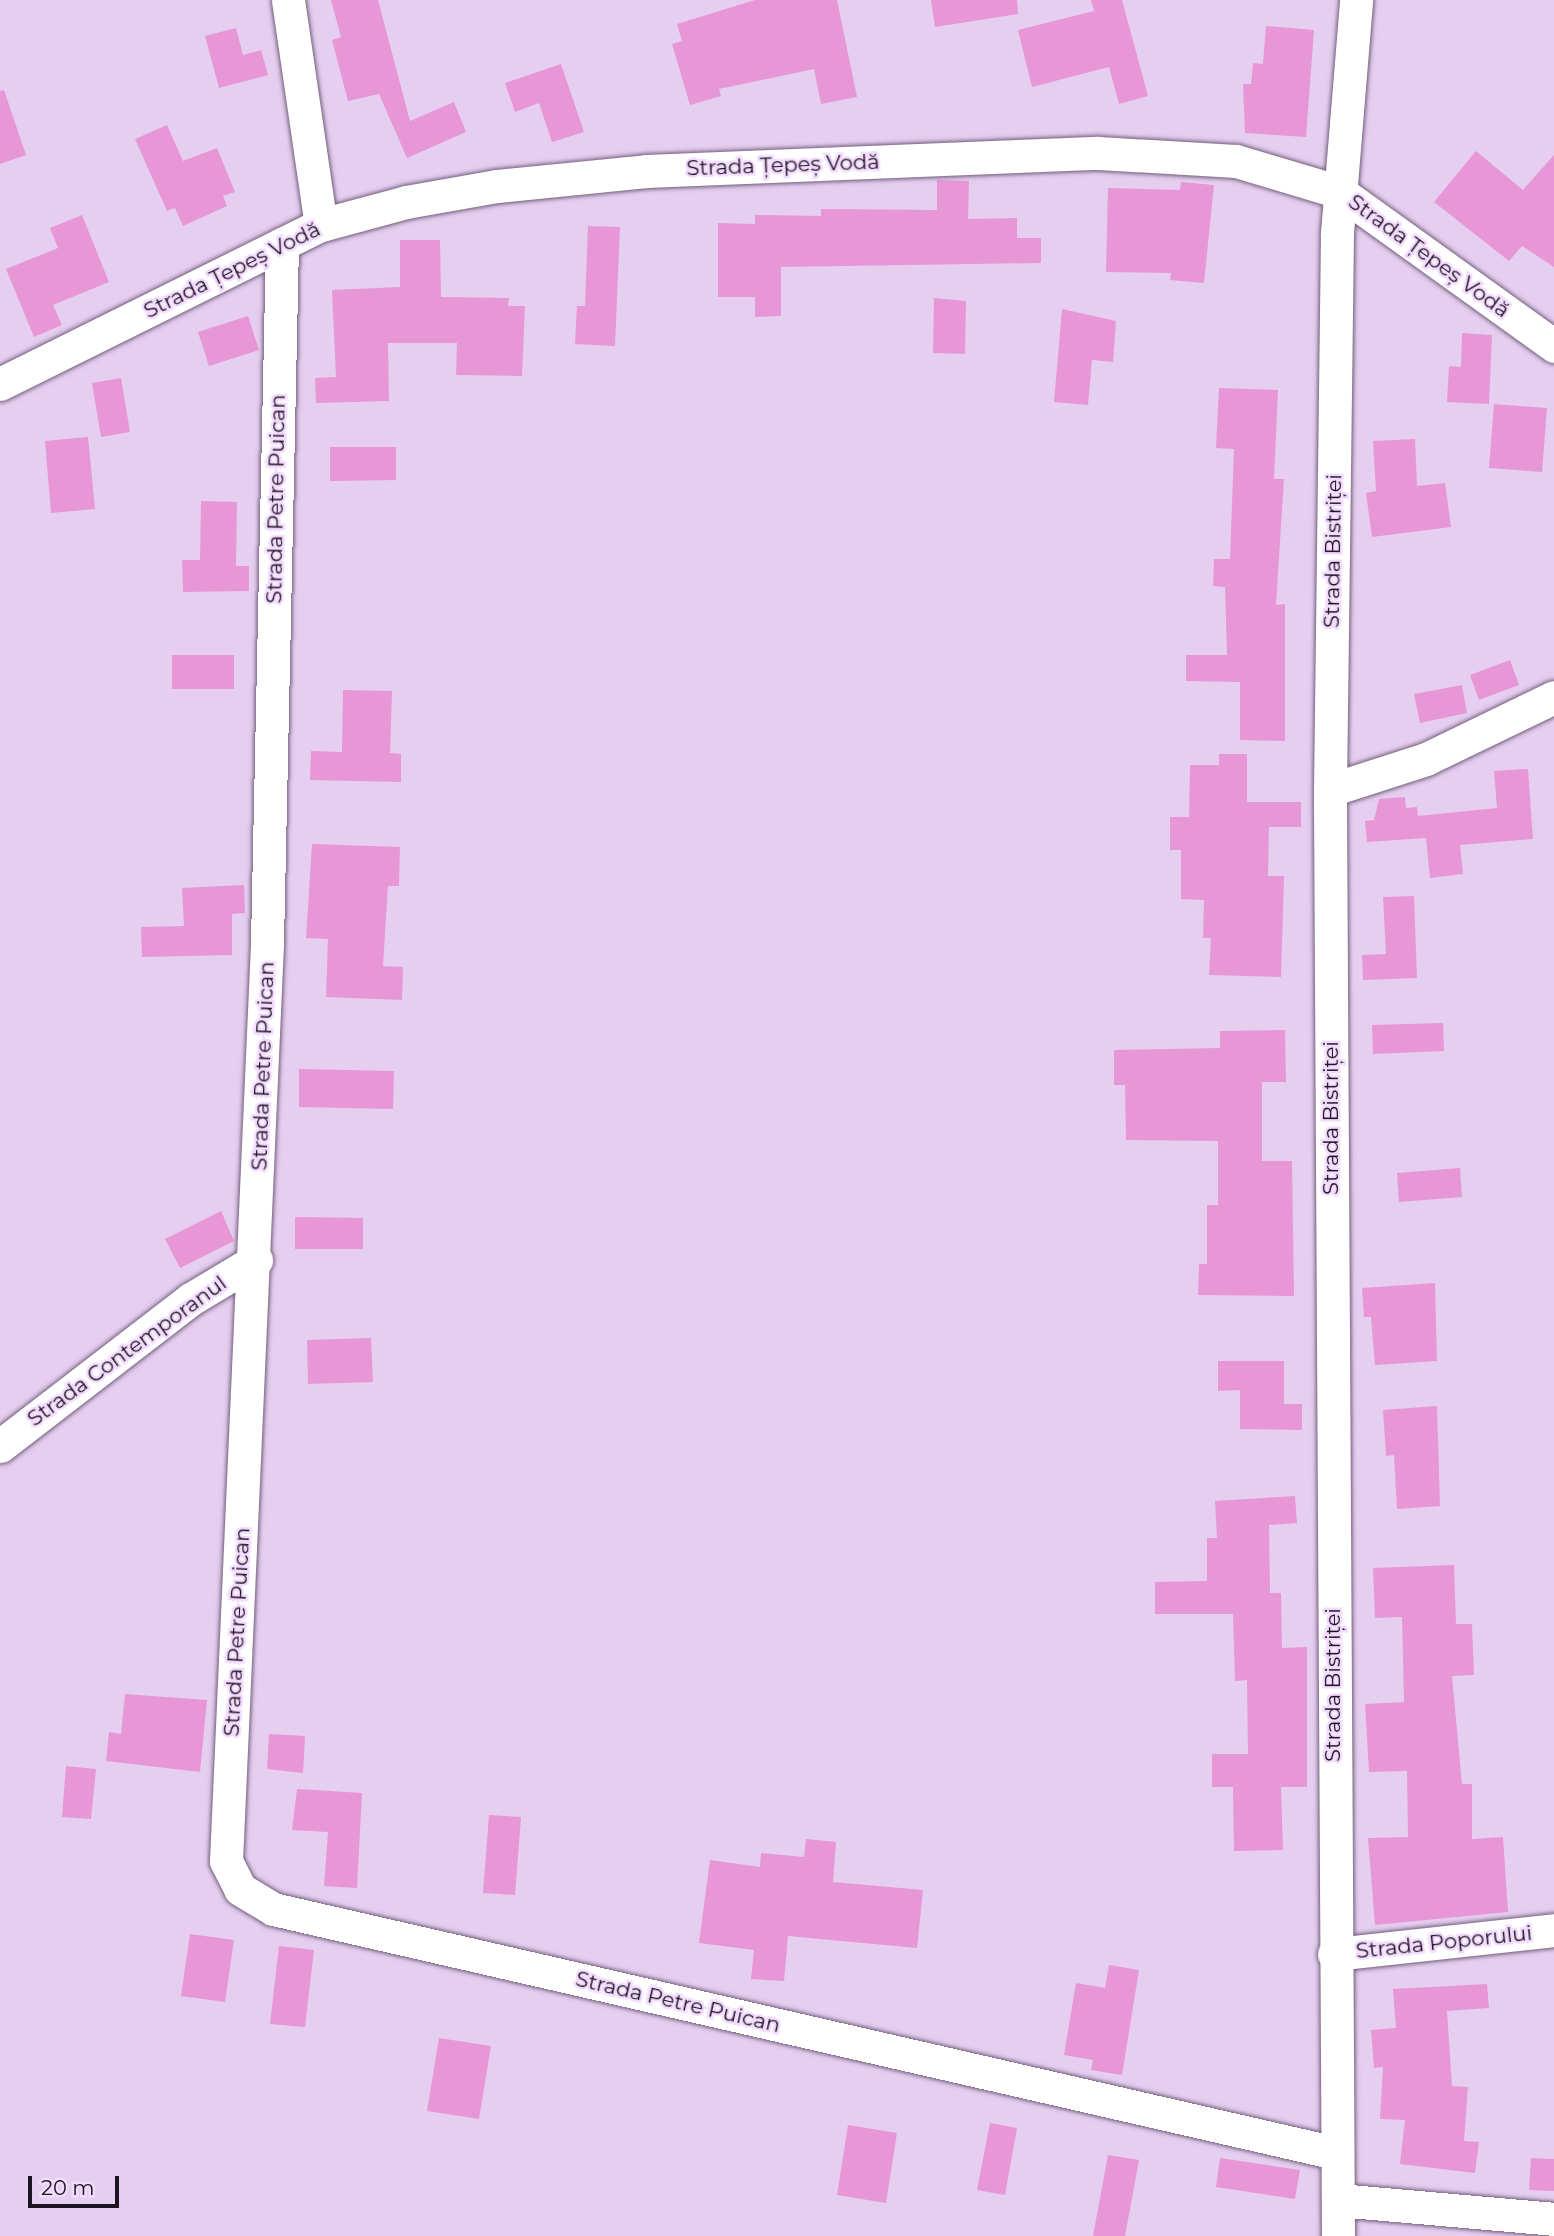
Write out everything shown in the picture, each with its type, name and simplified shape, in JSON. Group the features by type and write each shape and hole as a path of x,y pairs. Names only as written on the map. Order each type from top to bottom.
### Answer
{"street":[{"path":"288,0 321,225"},
{"name":"Strada Bistriței","path":"1338,2236 1334,1954 1330,790 1340,192 1356,0"},
{"name":"Strada Țepeș Vodă","path":"0,384 321,225 497,186 632,172 1098,153 1236,161 1340,192 1554,346"},
{"name":"Strada Petre Puican","path":"282,244 256,1260 226,1861 240,1889 273,1909 1336,2153"},
{"path":"1330,790 1426,759 1554,697"},
{"name":"Strada Contemporanul","path":"0,1446 191,1299 256,1260"},
{"name":"Strada Poporului","path":"1334,1954 1554,1930"},
{"path":"1338,2200 1554,2219"}],"building":[{"path":"331,0 378,0 410,121 454,102 466,132 407,158 379,94 348,101 332,40 341,37"},
{"path":"755,0 837,0 857,97 821,104 814,69 719,89 721,96 690,105 672,44 682,41 677,24"},
{"path":"931,0 1017,0 1018,14 935,27"},
{"path":"1091,0 1122,0 1148,96 1119,104 1109,67 1032,87 1018,30 1094,11"},
{"path":"1266,26 1314,30 1306,137 1245,133 1243,84 1251,84 1253,63 1263,64"},
{"path":"236,28 243,55 261,50 268,75 219,88 205,36"},
{"path":"561,64 584,132 552,142 539,103 515,112 505,83"},
{"path":"4,90 26,155 0,164 0,91"},
{"path":"167,125 183,161 217,148 235,192 223,196 227,206 183,226 175,208 167,211 135,139"},
{"path":"1476,151 1523,190 1554,155 1554,267 1522,246 1509,261 1434,202"},
{"path":"937,180 969,181 968,219 1017,218 1017,238 1041,238 1041,263 781,267 781,316 755,317 755,297 718,297 718,223 755,224 755,215 821,216 821,209 937,210"},
{"path":"1181,182 1214,185 1204,283 1170,280 1171,273 1106,272 1108,188 1180,190"},
{"path":"82,215 109,282 53,305 62,325 34,337 6,269 58,248 50,228"},
{"path":"588,226 620,227 615,346 575,344 577,306 585,306"},
{"path":"400,240 440,240 441,297 509,298 508,306 525,306 522,376 456,375 457,343 388,343 389,401 316,403 315,378 336,377 332,290 400,287"},
{"path":"934,298 966,301 965,354 933,353"},
{"path":"1062,309 1116,321 1113,362 1092,360 1088,405 1054,402"},
{"path":"248,316 259,350 209,366 198,332"},
{"path":"1462,333 1492,335 1489,404 1447,402 1449,366 1461,367"},
{"path":"121,378 130,432 101,437 92,383"},
{"path":"1219,388 1278,390 1274,479 1284,479 1276,605 1285,604 1285,741 1240,740 1240,682 1186,681 1186,655 1227,655 1225,587 1213,586 1214,559 1230,559 1234,449 1216,448"},
{"path":"1494,404 1547,408 1542,472 1489,468"},
{"path":"88,437 95,509 51,513 45,441"},
{"path":"1415,439 1417,486 1445,483 1451,527 1372,537 1366,493 1376,491 1373,441"},
{"path":"330,447 396,447 396,480 330,481"},
{"path":"201,501 237,502 236,566 249,566 249,591 183,592 182,560 200,560"},
{"path":"172,655 234,655 234,689 172,689"},
{"path":"1510,660 1519,685 1479,700 1470,675"},
{"path":"1462,685 1467,713 1420,723 1414,694"},
{"path":"343,690 392,691 390,753 401,754 401,782 310,780 311,751 342,752"},
{"path":"1219,754 1247,754 1247,802 1301,802 1301,827 1269,827 1268,876 1284,876 1281,977 1209,975 1211,938 1203,938 1204,900 1181,899 1181,850 1170,850 1170,817 1189,817 1190,765 1219,765"},
{"path":"1528,769 1533,839 1460,845 1463,874 1430,878 1426,838 1367,842 1365,821 1374,820 1379,799 1405,797 1406,808 1417,807 1418,816 1497,808 1494,771"},
{"path":"312,844 400,847 399,886 388,886 383,966 403,967 402,1000 326,997 328,939 306,938"},
{"path":"244,885 245,913 232,914 232,955 142,957 141,927 184,926 182,888"},
{"path":"1414,896 1417,978 1363,980 1362,955 1386,954 1383,897"},
{"path":"1443,1023 1444,1051 1373,1054 1372,1025"},
{"path":"1285,1030 1286,1082 1262,1082 1262,1161 1292,1161 1294,1296 1198,1295 1199,1264 1207,1264 1207,1205 1218,1205 1218,1141 1126,1140 1125,1085 1114,1085 1114,1050 1220,1048 1220,1031"},
{"path":"299,1069 394,1071 393,1109 299,1107"},
{"path":"1460,1168 1462,1197 1399,1202 1397,1173"},
{"path":"221,1211 234,1241 180,1268 165,1239"},
{"path":"295,1217 363,1218 363,1249 295,1249"},
{"path":"1435,1283 1437,1361 1375,1365 1371,1317 1364,1317 1362,1288"},
{"path":"371,1338 373,1382 308,1384 307,1340"},
{"path":"1218,1361 1284,1361 1284,1404 1302,1404 1302,1430 1240,1429 1240,1390 1218,1391"},
{"path":"1437,1406 1440,1506 1397,1509 1394,1455 1386,1456 1383,1410"},
{"path":"1295,1496 1297,1523 1269,1525 1270,1593 1281,1593 1282,1648 1307,1647 1307,1787 1281,1787 1283,1850 1234,1851 1233,1787 1212,1787 1212,1754 1248,1754 1247,1680 1235,1681 1233,1614 1155,1614 1155,1582 1207,1581 1207,1538 1217,1538 1215,1501"},
{"path":"1454,1565 1456,1624 1472,1624 1474,1675 1452,1676 1462,1784 1472,1784 1472,1839 1503,1837 1508,1912 1375,1925 1368,1838 1408,1837 1407,1771 1369,1772 1365,1704 1404,1702 1402,1617 1375,1618 1373,1568"},
{"path":"125,1694 207,1700 200,1772 106,1761 109,1732 121,1734"},
{"path":"269,1734 305,1736 303,1773 267,1769"},
{"path":"66,1766 96,1769 91,1819 62,1817"},
{"path":"297,1789 362,1793 357,1888 324,1886 328,1832 292,1830"},
{"path":"489,1815 521,1817 515,1895 483,1893"},
{"path":"806,1839 836,1842 833,1882 923,1890 917,1948 788,1936 784,1981 751,1979 754,1950 699,1943 710,1860 760,1867 761,1853 804,1857"},
{"path":"190,1934 234,1940 225,2002 181,1996"},
{"path":"279,1946 314,1950 305,2027 270,2024"},
{"path":"1109,1965 1139,1970 1122,2075 1091,2070 1093,2060 1064,2055 1076,1983 1105,1988"},
{"path":"1487,1984 1489,2008 1447,2011 1452,2086 1468,2087 1464,2141 1479,2142 1475,2173 1400,2164 1405,2120 1380,2119 1383,2067 1374,2068 1371,2030 1396,2028 1393,1989"},
{"path":"439,2038 491,2046 479,2119 427,2111"},
{"path":"990,2123 1017,2128 1005,2195 977,2190"},
{"path":"848,2125 897,2133 886,2203 837,2195"},
{"path":"1108,2155 1139,2160 1125,2236 1093,2236"},
{"path":"1220,2158 1300,2170 1295,2199 1216,2187"},
{"path":"1531,2158 1554,2159 1554,2191 1529,2190"}]}
